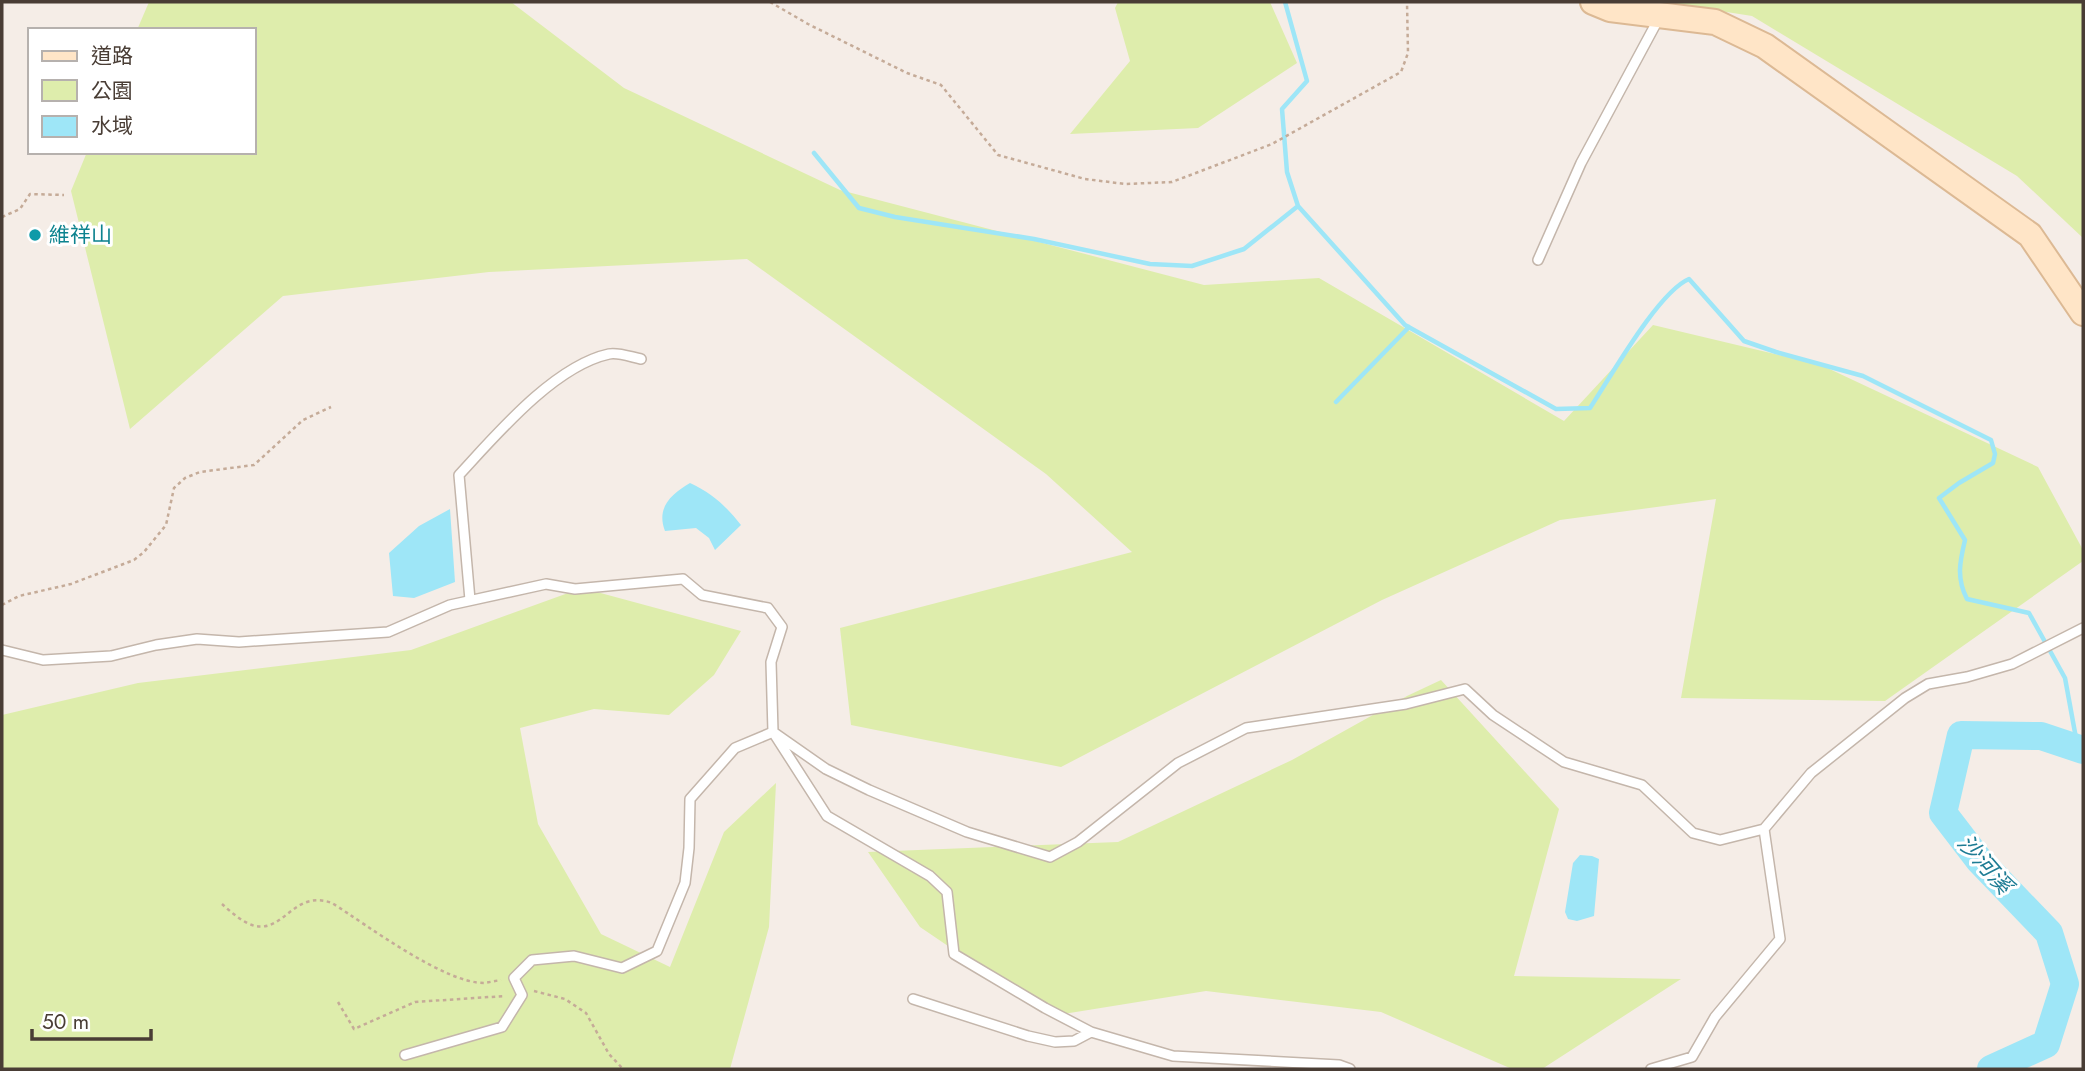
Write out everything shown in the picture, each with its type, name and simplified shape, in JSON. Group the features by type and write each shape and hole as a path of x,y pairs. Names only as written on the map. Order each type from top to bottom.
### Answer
{"street":[{"path":"1593,2 1611,9 1715,22 1765,46 2030,235 2083,313"}],"lane":[{"path":"1538,260 1581,163 1660,16"},
{"path":"470,600 459,475 520,409 581,364 612,353 641,359"},
{"path":"2,650 43,660 111,656 197,639 239,642 388,632 450,605 546,584 575,589 683,579 702,595 768,608 782,627 771,662 773,732 827,816 930,876 947,892 954,954 1045,1008 1091,1031 1174,1056 1339,1065 1350,1069"},
{"path":"773,732 826,769 869,790 967,832 1050,857 1078,842 1178,763 1246,728 1406,704 1465,689 1493,715 1564,762 1642,785 1693,833 1720,840 1764,829 1811,773 1905,698 1928,684 1967,677 2012,664 2083,628"},
{"path":"405,1055 502,1027 522,995 514,978 532,960 575,956 622,968 657,951 685,884 690,799 735,748 773,732"},
{"path":"1651,1069 1692,1057 1715,1017 1780,939 1764,829"},
{"path":"913,999 1055,1042 1074,1041 1091,1031"}],"path":[{"path":"770,2 907,73 941,85 998,155 1085,179 1125,184 1172,182 1272,144 1401,72 1408,53 1407,2"},
{"path":"2,217 20,209 30,194 64,195"},
{"path":"2,605 19,596 71,584 134,559 144,552 166,525 174,488 185,478 200,472 254,465 303,420 331,407"},
{"path":"222,904 254,926 264,926 308,900 321,899 332,903 426,962 453,975 483,983 514,978"},
{"path":"338,1002 354,1029 415,1002 522,995 527,989 565,999 586,1013 609,1054 622,1069"}],"green space":[{"path":"149,2 511,2 624,88 840,190 1204,285 1319,278 1564,421 1653,325 1821,365 2038,467 2083,550 2083,561 1885,701 1681,698 1716,499 1560,520 1382,600 1061,767 851,725 840,628 1132,552 1046,474 747,259 489,272 283,296 130,429 71,191 86,154 256,154 256,28 138,28"},
{"path":"1118,2 1270,2 1297,63 1198,128 1070,134 1130,61 1115,8"},
{"path":"1663,2 2083,2 2083,238 2017,176 1752,16"},
{"path":"582,588 741,631 714,675 669,715 594,709 520,728 538,824 601,934 670,967 724,832 776,783 769,927 730,1069 2,1069 2,715 138,683 411,650"},
{"path":"1441,680 1559,809 1514,976 1681,979 1542,1069 1512,1069 1381,1012 1206,991 1051,1016 920,927 868,852 1118,842 1292,760"}],"water":[{"path":"690,483 718,501 741,525 715,550 709,538 696,528 665,531 662,515 667,502"},
{"path":"450,509 455,582 414,598 393,596 389,553 419,526"},
{"path":"1580,855 1599,859 1594,916 1577,921 1568,919 1565,912 1573,863"}],"waterway":[{"path":"1285,2 1307,81 1282,109 1287,172 1298,206 1405,325 1556,409 1590,408 1649,318 1663,300 1689,279 1744,341 1863,376 1991,440 1995,454 1993,463 1939,498 1965,540 1961,584 1967,599 2029,613 2065,678 2078,749"},
{"path":"814,153 859,208 895,217 1034,239 1150,264 1192,266 1244,249 1298,206"},
{"path":"1336,402 1409,327"},
{"name":"沙河溪","path":"1991,1069 2046,1044 2065,984 2049,933 1979,860 1943,813 1961,735 2041,736 2083,750"}],"place":[{"name":"維祥山","path":"35,235"}]}
